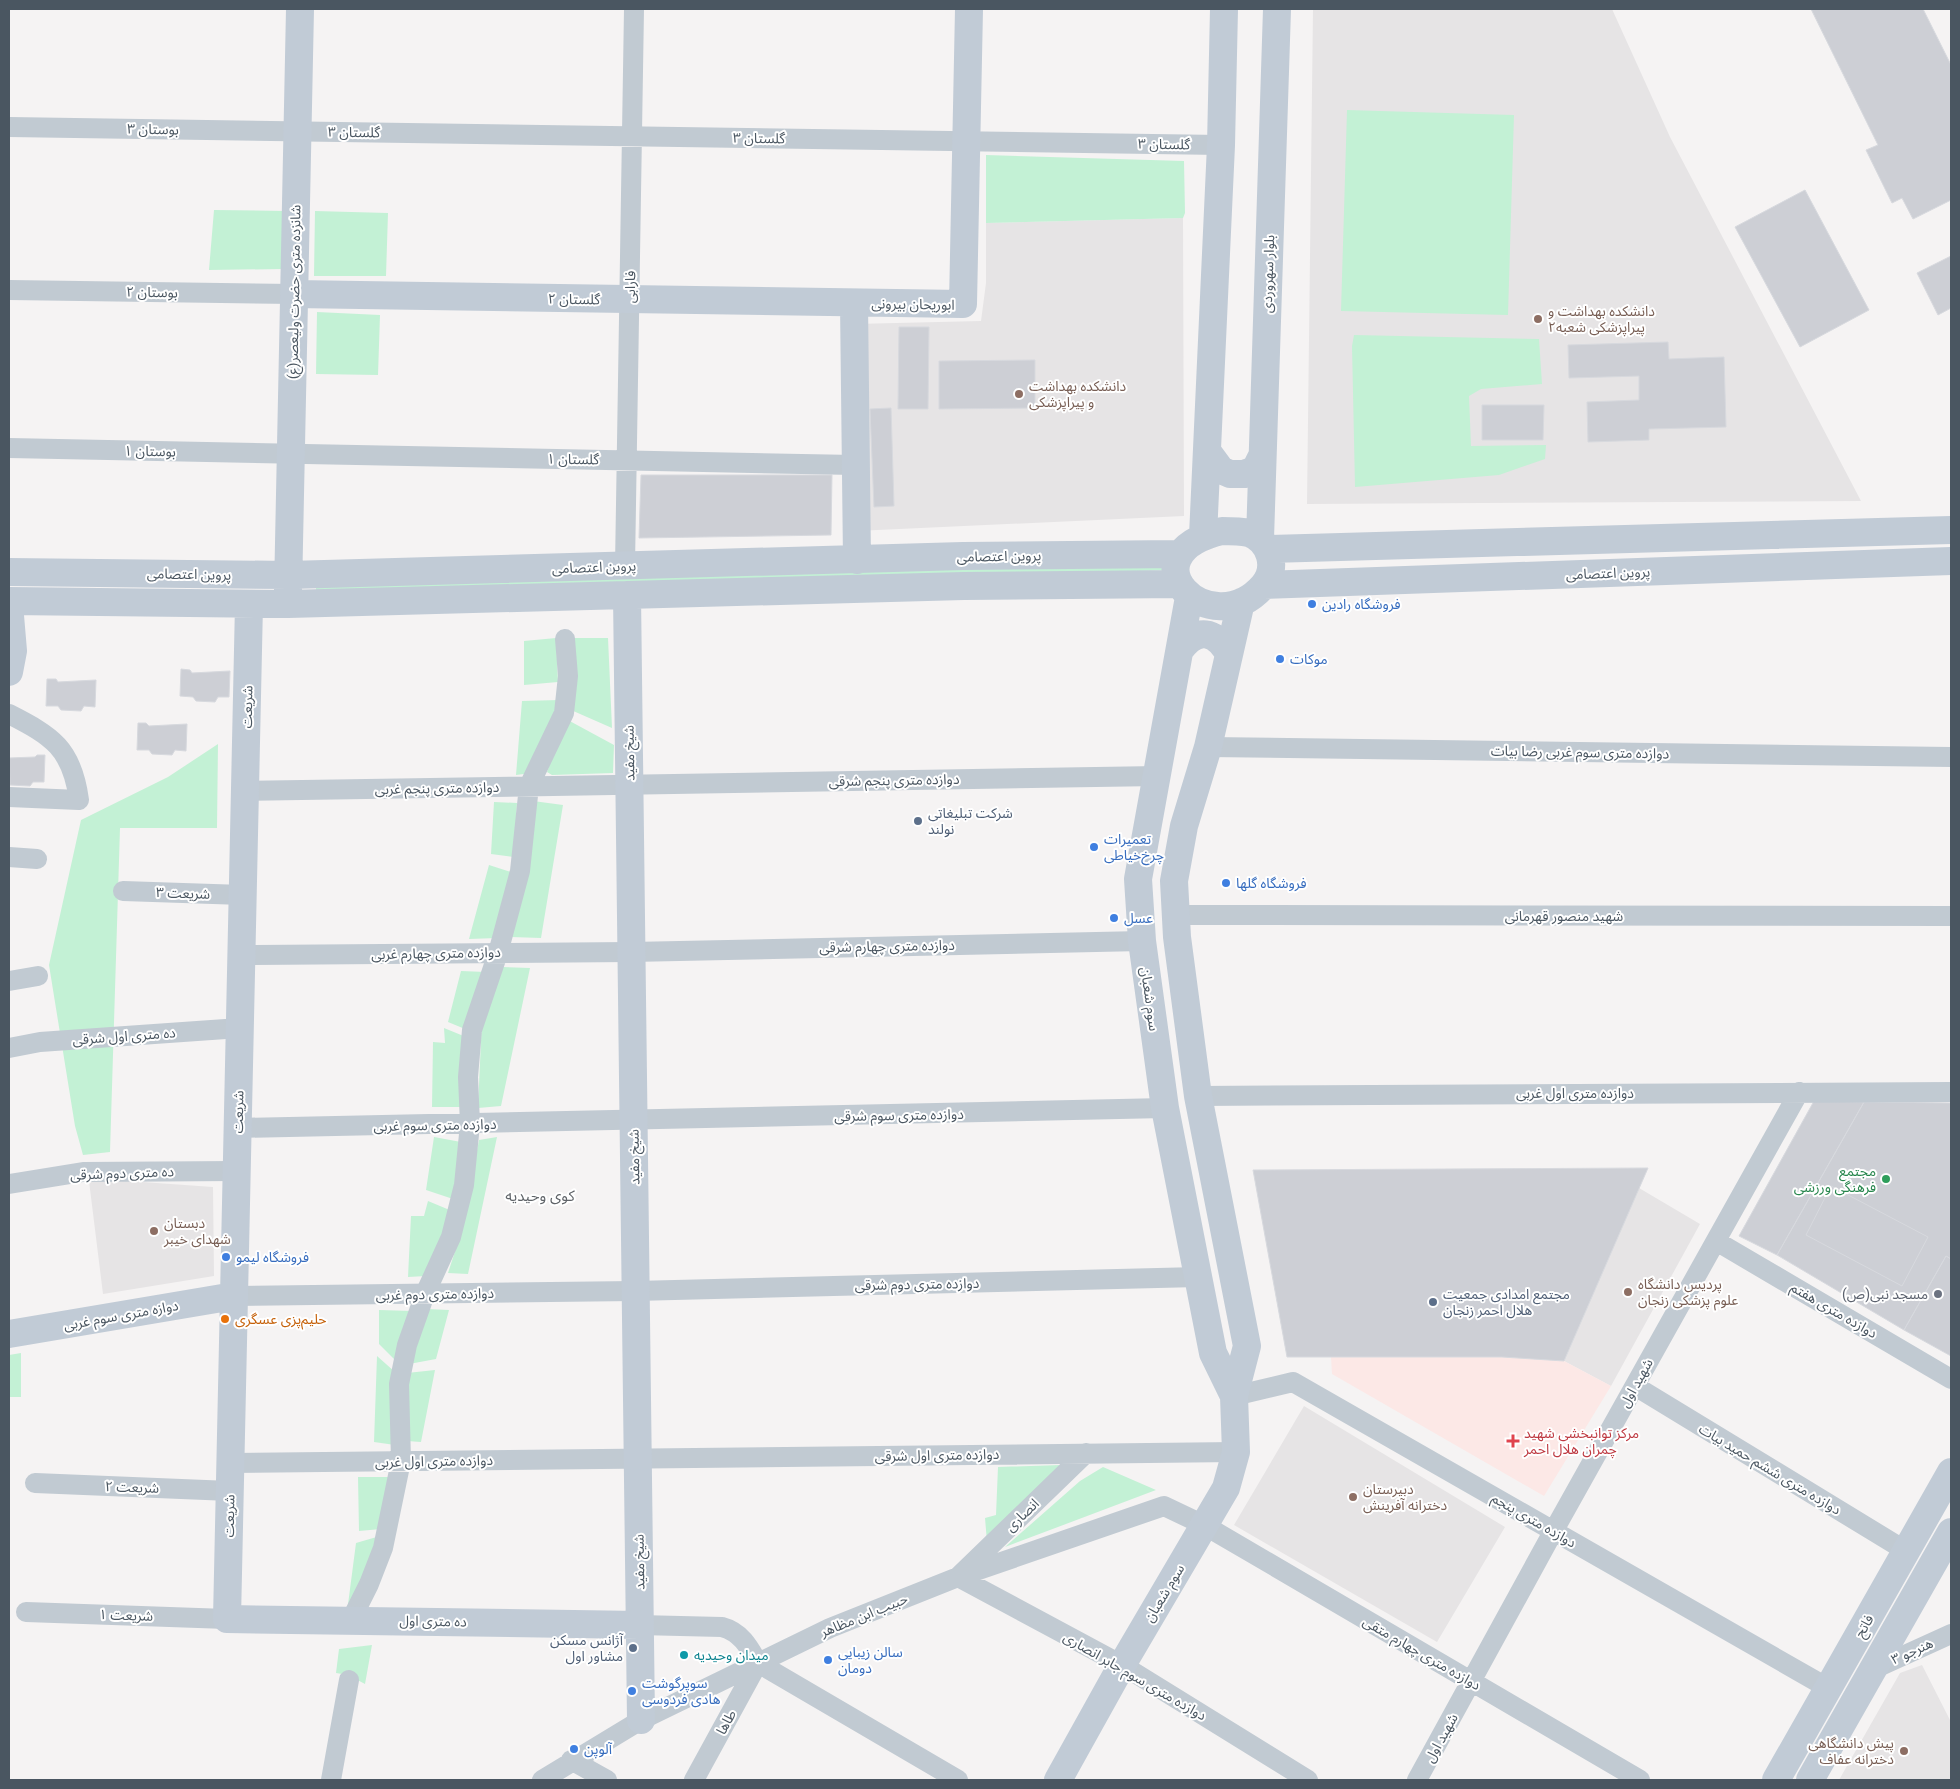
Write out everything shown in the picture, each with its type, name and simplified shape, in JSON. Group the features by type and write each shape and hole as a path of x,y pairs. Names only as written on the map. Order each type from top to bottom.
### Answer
{"main road":[{"name":"شانزده متری حضرت ولیعصر(ع)","path":"288,604 300,9"},
{"name":"ابوریحان بیرونی","path":"857,560 854,303 963,304 969,9"},
{"path":"1203,536 1221,145 1224,9"},
{"name":"بلوار سهروردی","path":"1264,544 1262,456 1277,9"},
{"name":"گلستان ۲","path":"294,294 854,303"},
{"path":"1207,450 1220,470 1230,474 1244,474 1255,470 1262,456"},
{"path":"1264,544 1951,530"},
{"path":"1222,531 1235,531 1248,533 1264,544 1272,562 1270,575 1264,585 1241,602 1223,606 1203,604 1184,591 1176,567 1180,554 1189,544 1203,536 1222,531"},
{"name":"پروین اعتصامی","path":"9,572 289,575 857,560 1180,554"},
{"name":"پروین اعتصامی","path":"1264,585 1951,561"},
{"name":"پروین اعتصامی","path":"9,603 288,604 964,586 1184,591"},
{"name":"سوم شعبان","path":"1184,591 1180,650 1138,879 1142,941 1164,1108 1213,1353 1234,1396"},
{"name":"شیخ مفید","path":"627,595 641,1720"},
{"name":"سوم شعبان","path":"1058,1780 1122,1665 1226,1488 1236,1452 1234,1396 1247,1346 1198,1096 1176,915 1174,881 1184,826 1208,747 1241,602"},
{"path":"9,603 12,650 9,672"},
{"name":"شریعت","path":"227,1619 249,604"},
{"path":"1180,650 1193,636 1204,634 1214,636 1223,644 1229,654"},
{"name":"دوازه متری سوم غربی","path":"9,1334 234,1296"},
{"name":"فاتح","path":"1776,1780 1951,1472"},
{"path":"1810,1780 1951,1532"},
{"name":"ده متری اول","path":"227,1619 639,1625"}],"street":[{"name":"فارابی","path":"626,566 634,9"},
{"name":"بوستان ۳","path":"9,127 297,131"},
{"name":"گلستان ۳","path":"297,131 1221,145"},
{"name":"بوستان ۲","path":"9,290 294,294"},
{"name":"بوستان ۱","path":"9,448 291,454"},
{"name":"گلستان ۱","path":"291,454 855,464"},
{"path":"351,1620 369,1584 383,1548 401,1461 399,1384 407,1344 425,1294 451,1237 464,1185 470,1124 468,1077 472,1030 498,953 520,871 529,786 564,713 568,676 565,639"},
{"path":"9,714 51,737 67,758 77,783 79,800 9,797"},
{"name":"دوازده متری سوم غربی رضا بیات","path":"1208,747 1951,757"},
{"name":"دوازده متری پنجم شرقی","path":"629,784 1158,776"},
{"name":"دوازده متری پنجم غربی","path":"245,791 629,784"},
{"path":"9,856 37,859"},
{"name":"شریعت ۳","path":"123,891 243,895"},
{"name":"شهید منصور قهرمانی","path":"1176,915 1951,916"},
{"name":"دوازده متری چهارم شرقی","path":"631,952 1142,941"},
{"name":"دوازده متری چهارم غربی","path":"242,955 631,952"},
{"path":"9,981 38,976"},
{"name":"ده متری اول شرقی","path":"9,1048 40,1042 240,1028"},
{"name":"شهید اول","path":"1417,1780 1799,1092"},
{"name":"دوازده متری اول غربی","path":"1198,1096 1951,1092"},
{"name":"دوازده متری سوم شرقی","path":"633,1121 1164,1108"},
{"name":"دوازده متری سوم غربی","path":"238,1128 633,1121"},
{"name":"ده متری دوم شرقی","path":"9,1184 83,1172 237,1171"},
{"name":"دوازده متری هفتم","path":"1716,1240 1951,1379"},
{"name":"دوازده متری دوم شرقی","path":"636,1291 1198,1278"},
{"name":"دوازده متری دوم غربی","path":"234,1296 636,1291"},
{"name":"دوازده متری پنجم","path":"1234,1396 1293,1382 1828,1688"},
{"name":"دوازده متری ششم حمید بیات","path":"1635,1386 1906,1551"},
{"name":"دوازده متری اول شرقی","path":"637,1458 1236,1452"},
{"name":"انصاری","path":"958,1577 1086,1453"},
{"name":"دوازده متری اول غربی","path":"230,1463 637,1458"},
{"name":"شریعت ۲","path":"35,1483 230,1491"},
{"name":"حبیب ابن مظاهر","path":"542,1780 571,1760 641,1720 830,1628 958,1577 1164,1506 1204,1525"},
{"name":"دوازده متری چهارم متقی","path":"1204,1525 1640,1780"},
{"name":"دوازده متری سوم جابر انصاری","path":"958,1577 1122,1665 1308,1780"},
{"name":"شریعت ۱","path":"26,1612 227,1619"},
{"path":"639,1625 722,1627 732,1630 745,1641 758,1663 958,1780"},
{"name":"هنرجو ۳","path":"1874,1669 1951,1634"},
{"name":"طاها","path":"694,1780 758,1663"},
{"path":"330,1780 349,1680"},
{"path":"571,1760 607,1780"}],"shaded area":[{"name":"دانشکده بهداشت و پیراپزشکى شعبه۲","path":"1313,9 1612,9 1670,137 1861,501 1307,504"},
{"name":"دانشکده بهداشت و پیراپزشکی","path":"1183,218 1184,516 856,531 854,324 981,321 986,283 986,223"},
{"name":"دبستان شهدای خیبر","path":"89,1181 128,1181 213,1187 214,1276 103,1294"},
{"name":"پردیس دانشگاه علوم پزشکى زنجان","path":"1639,1188 1700,1224 1611,1386 1564,1361"},
{"name":"مرکز توانبخشی شهید چمران هلال احمر","path":"1331,1357 1502,1357 1564,1361 1611,1386 1544,1496 1332,1374"},
{"name":"دبیرستان دخترانه آفرینش","path":"1304,1406 1505,1527 1437,1642 1234,1525"},
{"name":"پیش دانشگاهی دخترانه عفاف","path":"1922,1665 1951,1722 1951,1780 1839,1780 1900,1673"}],"green space":[{"path":"1347,110 1514,115 1508,315 1341,311"},
{"path":"986,155 1184,161 1185,213 1183,218 986,223"},
{"path":"214,210 285,211 282,269 209,270"},
{"path":"315,211 388,213 386,276 314,276"},
{"path":"317,312 380,315 378,375 316,374"},
{"path":"1354,335 1539,339 1542,384 1481,389 1469,396 1471,446 1546,445 1545,459 1499,475 1355,487 1352,346"},
{"path":"1175,560 1173,570 316,594 316,583"},
{"path":"556,638 558,682 524,685 524,641"},
{"path":"573,638 608,638 612,728 571,710"},
{"path":"559,700 531,773 516,775 522,701"},
{"path":"566,719 614,745 613,773 552,775 547,772"},
{"path":"218,744 217,828 120,828 110,1152 83,1155 75,1126 49,965 81,820 168,777"},
{"path":"533,801 563,805 541,938 511,937"},
{"path":"494,802 517,803 514,857 491,854"},
{"path":"489,865 511,872 497,938 469,939"},
{"path":"502,967 530,968 501,1106 478,1108 482,1018"},
{"path":"461,971 486,972 465,1029 448,1022"},
{"path":"444,1028 466,1037 464,1107 432,1107 433,1042 445,1043"},
{"path":"434,1137 461,1142 453,1199 426,1190"},
{"path":"497,1137 468,1274 448,1273 462,1230 479,1140"},
{"path":"428,1201 452,1211 426,1276 408,1277 411,1216 424,1216"},
{"path":"427,1309 449,1310 436,1359 409,1364"},
{"path":"379,1310 412,1311 398,1363 379,1344"},
{"path":"21,1353 21,1397 9,1397 9,1355"},
{"path":"377,1356 395,1372 395,1445 374,1442"},
{"path":"435,1370 421,1442 407,1441 407,1373"},
{"path":"1061,1465 987,1542 985,1518 996,1515 998,1467"},
{"path":"1103,1467 1156,1490 1005,1547 1080,1481"},
{"path":"358,1477 391,1477 381,1529 359,1531"},
{"path":"380,1536 347,1612 356,1543"},
{"path":"372,1645 365,1684 348,1675 336,1673 339,1649"}],"building":[{"path":"1811,9 1923,9 1951,65 1951,200 1913,219 1902,198 1892,203 1866,150 1878,145"},
{"path":"1805,190 1869,310 1800,347 1735,227"},
{"path":"1951,256 1951,308 1938,315 1917,273"},
{"path":"899,327 929,327 928,409 898,409"},
{"path":"1668,342 1669,359 1724,357 1726,427 1649,429 1649,440 1588,442 1587,402 1639,400 1639,376 1569,378 1568,345"},
{"path":"1035,360 1035,408 939,409 939,361"},
{"path":"1482,405 1544,405 1543,440 1482,440"},
{"path":"891,408 894,506 874,507 870,409"},
{"path":"641,475 832,475 831,535 639,538"},
{"path":"181,669 190,670 192,673 230,671 229,697 218,697 215,702 196,701 193,697 180,696"},
{"path":"47,679 56,679 58,682 96,680 95,707 84,706 81,711 61,710 58,706 46,706"},
{"path":"138,723 146,723 149,726 187,724 186,751 175,750 172,755 152,754 149,750 137,750"},
{"path":"37,755 45,755 44,782 33,782 30,786 10,785 9,758 35,757"},
{"path":"1814,1101 1864,1102 1777,1255 1739,1236"},
{"name":"مجتمع فرهنگی ورزشی","path":"1864,1102 1951,1103 1951,1259 1946,1256 1904,1330 1777,1255"},
{"name":"مجتمع امدادی جمعیت هلال احمر زنجان","path":"1648,1168 1564,1361 1502,1357 1287,1357 1253,1170"},
{"path":"1831,1186 1928,1237 1902,1286 1806,1235"},
{"name":"مسجد نبی(ص)","path":"1946,1256 1951,1259 1951,1356 1904,1330"}],"place":[{"name":"دانشکده بهداشت و پیراپزشکى شعبه۲","path":"1538,319"},
{"name":"دانشکده بهداشت و پیراپزشکی","path":"1019,394"},
{"name":"فروشگاه رادین","path":"1312,604"},
{"name":"موکات","path":"1280,659"},
{"name":"شرکت تبلیغاتی نولند","path":"918,821"},
{"name":"تعمیرات چرخ‌خیاطی","path":"1094,847"},
{"name":"فروشگاه گلها","path":"1226,883"},
{"name":"عسل","path":"1114,918"},
{"name":"مجتمع فرهنگی ورزشی","path":"1886,1179"},
{"name":"دبستان شهدای خیبر","path":"154,1231"},
{"name":"فروشگاه لیمو","path":"226,1257"},
{"name":"پردیس دانشگاه علوم پزشکى زنجان","path":"1628,1292"},
{"name":"مسجد نبی(ص)","path":"1938,1294"},
{"name":"مجتمع امدادی جمعیت هلال احمر زنجان","path":"1433,1302"},
{"name":"حلیم‌پزی عسگری","path":"225,1319"},
{"name":"مرکز توانبخشی شهید چمران هلال احمر","path":"1513,1441"},
{"name":"دبیرستان دخترانه آفرینش","path":"1353,1497"},
{"name":"آژانس مسکن مشاور اول","path":"633,1648"},
{"name":"میدان وحیدیه","path":"684,1655"},
{"name":"سالن زیبایی دومان","path":"828,1660"},
{"name":"سوپرگوشت هادی فردوسی","path":"632,1691"},
{"name":"آلوپن","path":"574,1749"},
{"name":"پیش دانشگاهی دخترانه عفاف","path":"1904,1751"}],"district":[{"name":"کوی وحیدیه","path":"540,1196"}]}
